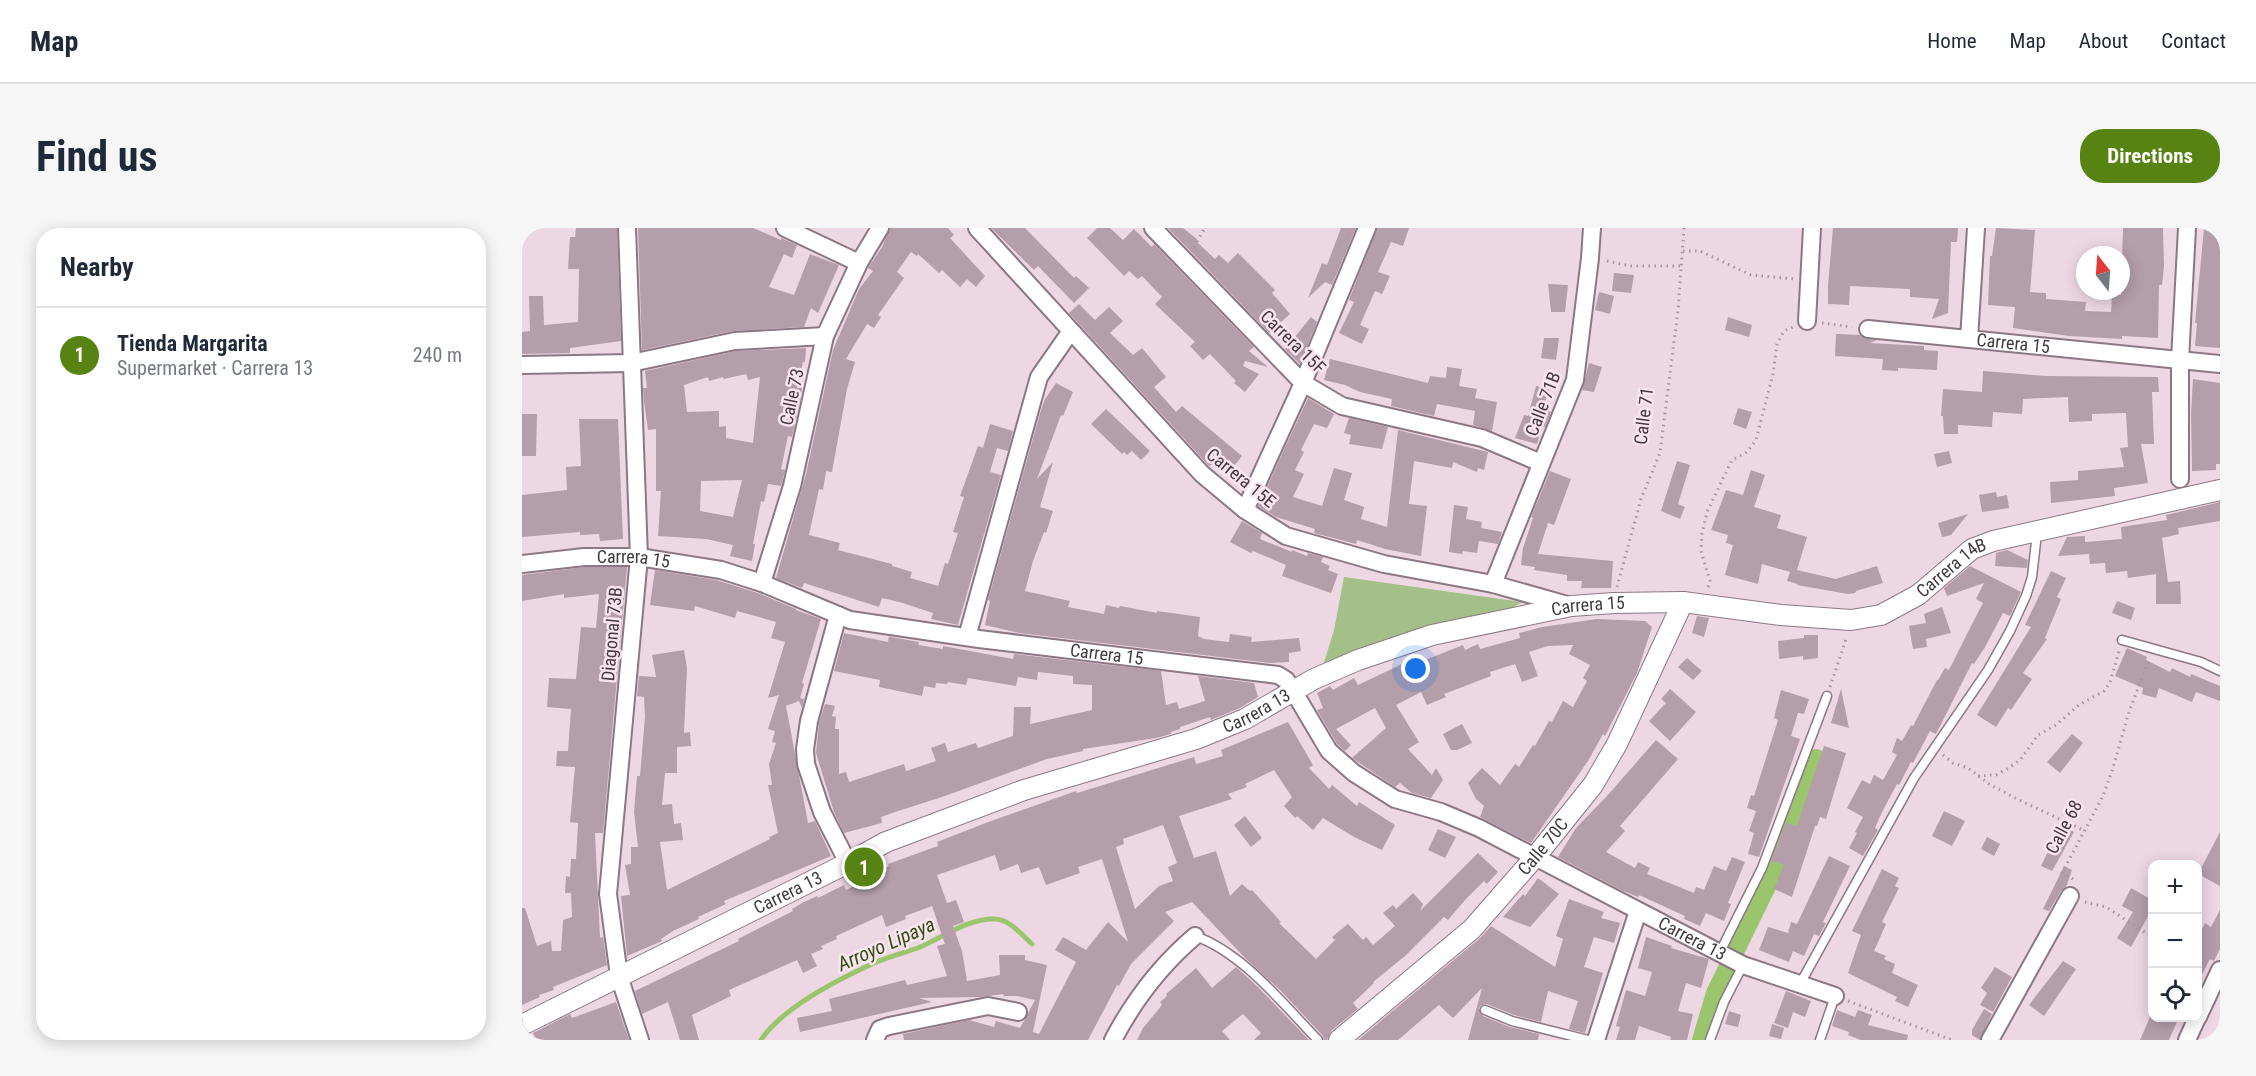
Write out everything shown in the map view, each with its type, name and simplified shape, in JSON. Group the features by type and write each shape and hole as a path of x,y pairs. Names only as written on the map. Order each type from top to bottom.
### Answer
{"street":[{"name":"Diagonal 73B","path":"627,228 639,557 608,894 619,976 640,1040"},
{"path":"785,228 859,263"},
{"name":"Calle 73","path":"762,583 792,486 825,336 859,263 880,228"},
{"name":"Carrera 15E","path":"977,228 1202,474 1245,510 1286,536 1384,564 1493,584 1571,606"},
{"name":"Carrera 15F","path":"1153,228 1303,383 1342,406 1482,438 1541,464"},
{"path":"1245,510 1303,383 1367,228"},
{"name":"Calle 71B","path":"1493,584 1575,380 1592,228"},
{"path":"1807,321 1812,228"},
{"path":"1970,339 1976,228"},
{"path":"2180,479 2180,360 2187,228"},
{"name":"Carrera 15","path":"1868,329 2220,364"},
{"path":"967,637 1039,377 1071,331"},
{"path":"522,364 631,363 735,341 825,336"},
{"name":"Carrera 14B","path":"1683,603 1781,615 1851,620 1881,615 1918,595 1972,549 1993,541 2220,490"},
{"name":"Carrera 15","path":"522,564 584,557 639,557 721,570 762,583 850,620 967,637 1278,675 1286,680 1294,692 1314,679 1358,660 1432,635 1571,606 1614,603 1683,603"},
{"name":"Calle 70C","path":"1339,1040 1472,929 1536,856 1593,785 1617,744 1683,603"},
{"path":"838,615 807,729 805,749 806,764 822,812 848,863"},
{"name":"Carrera 13","path":"522,1025 848,863 885,842 1024,790 1205,735 1245,719 1294,692 1329,751 1354,773 1395,799 1441,812 1536,856 1741,963 1835,996"},
{"path":"1990,1040 2070,896"},
{"path":"1596,1040 1638,910"},
{"path":"1113,1040 1152,980 1171,957 1195,936"},
{"path":"2202,1007 2220,971"},
{"path":"874,1040 880,1029 889,1026 977,1008 995,1006 1018,1012"},
{"path":"2187,1040 2195,1022"}],"lane":[{"path":"1800,984 1914,778 1988,670 2010,631 2032,577 2037,532"},
{"path":"2122,640 2201,662 2220,671"},
{"path":"1721,953 1757,882 1827,696"},
{"path":"1195,936 1214,942 1236,960 1318,1040"},
{"path":"1710,1040 1741,963"},
{"path":"1820,1040 1835,996"},
{"path":"1485,1010 1512,1021 1588,1040"}],"path":[{"path":"1186,262 1205,228"},
{"name":"Calle 71","path":"1614,603 1641,499 1660,453 1684,228"},
{"path":"1683,250 1700,251 1751,275 1810,281"},
{"path":"1590,258 1631,266 1681,266"},
{"path":"1703,605 1710,581 1701,552 1707,512 1732,460 1747,452 1756,440 1773,374 1777,344 1784,331 1807,321 1868,329"},
{"path":"1827,696 1840,662 1851,620"},
{"path":"1978,776 1996,775 2007,769 2020,760 2038,735 2056,725 2079,705 2104,691 2110,683 2122,640"},
{"name":"Calle 68","path":"2070,896 2075,880 2062,873 2103,796 2128,712 2154,648"},
{"path":"1936,746 1947,759 1968,768 2017,799 2083,830"},
{"path":"2070,896 2106,907 2148,934"},
{"path":"1835,996 1952,1040"}],"green space":[{"path":"1344,577 1522,602 1514,607 1422,631 1323,666 1334,630"}],"building":[{"path":"576,228 617,228 621,341 570,348 570,353 522,354 522,332 530,331 529,296 543,296 544,325 578,322 579,269 568,269 570,237 575,237"},
{"path":"638,228 753,228 781,240 781,238 797,245 792,258 784,254 769,287 794,295 810,254 839,265 818,313 811,308 804,327 733,331 642,350"},
{"path":"890,228 948,228 954,235 950,238 985,276 976,287 967,279 960,287 942,270 939,273 918,254 917,256 911,252 897,272 904,278 878,315 881,317 874,328 867,324 846,359 855,362 847,389 832,472 826,471 823,490 819,489 809,535 840,543 838,550 892,564 892,566 912,572 910,578 938,586 958,533 953,532 964,497 960,496 978,446 983,448 990,424 1013,431 1008,451 997,448 990,472 1001,475 958,625 931,619 933,613 903,603 882,598 879,607 804,583 802,588 776,578 806,474 833,350 859,289 873,271 868,268 882,247"},
{"path":"991,228 1025,228 1074,278 1076,276 1089,288 1074,303 1038,266 1034,270"},
{"path":"1097,228 1110,228 1123,240 1134,229 1152,247 1154,244 1254,347 1249,351 1268,367 1245,361 1243,366 1259,374 1245,392 1234,383 1236,381 1210,354 1203,360 1190,346 1195,342 1155,304 1162,297 1142,276 1138,279 1129,271 1124,276 1087,238"},
{"path":"1168,228 1183,228 1197,239 1196,241 1215,259 1219,255 1228,263 1238,253 1275,290 1272,293 1290,314 1269,333"},
{"path":"1341,228 1356,228 1332,285 1325,282 1308,298 1322,263 1327,265"},
{"path":"1377,228 1409,228 1403,246 1391,242 1378,272 1390,276 1382,294 1375,291 1360,325 1369,329 1362,344 1339,333 1354,302 1349,300"},
{"path":"1833,228 1958,228 1957,242 1951,242 1948,313 1932,319 1939,299 1910,297 1910,289 1850,286 1849,305 1828,304"},
{"path":"1996,228 2035,230 2030,292 2046,293 2046,299 2086,302 2085,311 2111,312 2112,300 2130,300 2130,246 2122,246 2123,228 2163,228 2164,266 2162,285 2159,285 2158,338 2122,336 2122,339 2069,336 2013,328 2015,307 1988,305 1990,256 1992,256"},
{"path":"2204,228 2220,228 2220,348 2195,346"},
{"path":"1614,273 1634,275 1631,293 1612,291"},
{"path":"1548,284 1568,285 1565,312 1551,312"},
{"path":"1599,292 1614,296 1610,314 1595,310"},
{"path":"1079,304 1095,320 1109,307 1123,321 1110,333 1133,355 1142,348 1166,377 1154,387 1176,412 1182,406 1242,456 1227,475 1213,464 1209,466 1069,313"},
{"path":"1311,317 1317,322 1300,364 1285,349"},
{"path":"1728,317 1752,325 1749,337 1725,330"},
{"path":"1836,334 1860,335 1866,339 1877,340 1870,343 1924,346 1924,350 1938,351 1937,370 1898,368 1898,371 1882,370 1883,359 1835,356"},
{"path":"1544,338 1559,338 1556,360 1541,358"},
{"path":"806,348 805,362 803,362 797,388 802,388 800,401 792,437 788,436 781,469 785,470 782,483 781,486 768,484 764,502 761,501 752,561 730,556 733,545 706,539 658,536 661,491 656,491 656,429 648,430 643,388 647,388 645,371 736,351","holes":["746,374 748,380 760,377 753,443 726,438 726,426 719,427 719,411 687,412 684,385 708,377 709,381","742,480 733,517 700,511 701,481"]},
{"path":"1330,359 1428,383 1430,376 1446,378 1447,367 1462,369 1459,386 1477,389 1475,398 1497,402 1492,431 1473,425 1475,411 1437,404 1434,416 1391,406 1392,399 1360,392 1345,385 1324,380"},
{"path":"1589,363 1602,367 1594,392 1582,390"},
{"path":"1983,371 2046,376 2158,377 2159,392 2152,392 2154,444 2141,444 2148,483 2114,488 2115,496 2051,503 2050,482 2078,480 2078,471 2124,467 2120,448 2128,447 2126,413 2092,414 2092,421 2069,422 2068,397 2023,399 2022,414 1993,412 1992,427 1958,425 1958,434 1944,434 1943,416 1941,416 1943,389 1982,392"},
{"path":"2193,379 2220,383 2220,464 2216,464 2216,470 2192,471"},
{"path":"1056,383 1073,392 1063,416 1061,415 1037,479 1053,462 1040,507 1053,511 1033,561 1025,591 1070,601 1068,607 1104,614 1106,605 1200,617 1198,636 1204,639 1229,642 1230,634 1252,637 1251,642 1299,638 1301,651 1289,653 1289,662 1270,663 1019,633 985,625 990,601 988,600 1040,413 1045,399"},
{"path":"1536,386 1549,389 1543,409 1551,412 1545,427 1542,427 1537,444 1515,438 1524,415 1528,416"},
{"path":"1308,398 1334,414 1327,428 1314,424 1301,450 1304,452 1295,470 1304,474 1293,497 1322,506 1334,468 1352,473 1344,500 1364,507 1361,519 1387,527 1398,430 1488,452 1484,470 1478,468 1477,472 1453,462 1452,468 1414,461 1409,504 1427,506 1421,556 1385,549 1357,540 1356,544 1314,533 1315,529 1276,517 1258,506"},
{"path":"1738,408 1752,412 1746,429 1733,424"},
{"path":"1106,409 1150,451 1141,460 1132,451 1127,455 1124,452 1122,454 1091,424"},
{"path":"522,414 537,414 536,456 522,456"},
{"path":"1349,418 1388,427 1382,449 1349,444 1351,435 1344,433"},
{"path":"579,419 618,419 623,539 600,541 599,534 580,535 580,532 522,537 522,495 567,490 566,467 581,466"},
{"path":"1949,451 1952,463 1937,467 1934,454"},
{"path":"1677,461 1690,465 1678,504 1685,507 1680,519 1661,511"},
{"path":"1751,470 1765,475 1754,507 1781,515 1777,528 1807,537 1797,570 1836,579 1877,566 1883,583 1848,594 1797,585 1787,581 1790,572 1762,564 1758,584 1725,575 1733,545 1726,543 1728,535 1711,530 1726,490 1743,495"},
{"path":"1550,471 1571,479 1554,525 1548,523 1538,554 1613,561 1611,588 1581,588 1582,581 1567,581 1567,575 1534,570 1535,567 1521,565 1523,548 1533,518 1531,517"},
{"path":"1996,492 1997,497 2007,495 2009,508 1982,512 1979,495"},
{"path":"2220,502 2220,521 2178,528 2179,534 2162,538 2168,582 2180,581 2181,604 2156,604 2156,574 2128,578 2127,571 2106,573 2105,563 2090,564 2089,554 2058,556 2067,537 2085,536 2085,542 2122,539 2121,527 2167,520 2166,515"},
{"path":"1454,505 1468,507 1466,519 1482,522 1481,528 1502,532 1498,544 1479,541 1477,553 1449,552"},
{"path":"1968,514 1951,535 1942,537 1938,523"},
{"path":"1242,521 1262,533 1260,539 1292,552 1292,550 1307,556 1308,553 1323,557 1321,562 1330,566 1328,570 1338,574 1331,593 1282,576 1286,565 1253,551 1251,553 1230,542"},
{"path":"2007,550 2028,560 2027,568 1995,566 1996,553"},
{"path":"1970,566 2021,592 2010,616 2003,613 1985,647 1974,664 1972,663 1936,734 1930,731 1913,763 1911,762 1899,785 1897,784 1875,828 1878,830 1863,856 1849,848 1863,817 1847,808 1862,780 1870,784 1874,775 1883,780 1897,755 1892,752 1897,738 1902,741 1911,725 1913,726 1937,680 1945,668 1949,670 1983,603 1976,599 1984,583 1947,596 1944,588"},
{"path":"585,567 627,567 603,833 595,833 600,938 603,937 607,965 553,987 554,990 539,995 540,997 522,1005 522,908 525,908 537,946 551,941 552,951 561,951 563,920 572,917 571,893 565,893 566,876 570,877 571,859 576,859 578,823 570,822 575,767 556,766 557,751 568,751 571,709 547,707 549,678 576,679 581,627 596,628 599,594 564,598 564,594 522,601 522,575"},
{"path":"655,570 716,580 758,593 821,619 802,683 804,684 800,698 804,699 802,708 799,701 786,706 808,823 815,821 831,856 724,901 726,904 673,931 661,939 662,941 627,956 621,896 630,895 625,865 631,864 631,847 638,847 634,812 637,776 640,776 645,717 644,697 637,696 639,676 656,677 652,655 684,650 687,668 684,733 690,732 691,746 677,747 677,773 665,773 662,805 672,804 674,824 681,823 683,840 660,842 667,890 778,833 768,785 772,785 769,764 776,743 772,742 775,731 768,729 779,695 768,698 785,642 771,638 776,622 737,611 735,618 695,606 694,611 650,605"},
{"path":"2051,571 2066,578 2057,597 2061,599 2045,638 2047,639 2023,673 2032,679 1996,727 1977,715 2031,627 2025,625"},
{"path":"2117,601 2135,608 2131,620 2112,613"},
{"path":"1942,607 1951,633 1926,639 1927,647 1913,649 1909,626 1926,623 1924,614"},
{"path":"1697,616 1709,618 1704,637 1692,633"},
{"path":"1597,619 1645,621 1652,627 1637,673 1605,736 1603,734 1588,761 1531,843 1480,817 1484,806 1476,799 1468,783 1482,768 1500,785 1515,764 1519,767 1533,745 1535,746 1563,701 1573,707 1587,681 1583,678 1590,665 1569,654 1573,645 1548,646 1529,652 1538,676 1522,682 1515,664 1490,672 1491,676 1444,694 1446,697 1427,705 1421,692 1396,705 1419,742 1408,749 1432,775 1436,768 1443,780 1431,798 1412,793 1400,783 1395,787 1352,758 1386,728 1375,708 1336,729 1351,745 1345,751 1337,744 1317,710 1323,708 1317,693 1330,686 1333,690 1354,678 1358,685 1402,664 1405,668 1463,645 1465,650 1478,644 1480,649 1520,638 1519,633 1542,627"},
{"path":"844,633 888,642 889,636 919,642 918,645 943,649 943,646 1013,659 1014,654 1161,671 1166,705 1177,702 1179,709 1205,701 1198,676 1254,683 1258,697 1240,708 1211,720 1210,717 1180,727 1171,734 1083,749 1083,751 1047,759 881,817 882,823 844,833 834,812 816,753 819,723 825,704 835,706 832,716 836,717 835,729 839,729 839,774 846,772 849,782 904,764 906,771 936,761 931,748 945,743 948,752 976,743 978,748 1013,736 1014,707 1031,707 1030,724 1092,710 1092,685 1073,684 1073,676 1038,672 1037,680 1018,677 1016,686 968,678 966,685 936,683 935,688 924,686 922,696 879,687 880,680 834,671"},
{"path":"1804,635 1818,635 1818,658 1803,660 1803,656 1779,659 1778,641 1804,638"},
{"path":"2127,648 2147,657 2146,660 2170,672 2172,668 2190,677 2191,674 2220,686 2220,701 2196,692 2192,702 2159,688 2156,698 2142,694 2143,688 2115,676"},
{"path":"1687,658 1702,671 1693,680 1678,667"},
{"path":"1670,689 1696,712 1670,741 1649,721 1666,703 1661,699"},
{"path":"1841,689 1849,728 1831,723"},
{"path":"1781,690 1809,699 1804,714 1798,713 1791,736 1800,739 1759,857 1748,854 1754,833 1749,831 1756,811 1747,808 1751,795 1754,796 1778,720 1774,718"},
{"path":"1288,722 1313,765 1309,768 1329,789 1332,785 1357,806 1359,802 1395,825 1382,850 1354,837 1323,818 1313,830 1297,816 1295,818 1284,806 1292,797 1274,770 1245,784 1247,787 1228,794 1232,799 1179,816 1194,858 1216,851 1230,896 1242,884 1250,891 1252,890 1281,922 1279,923 1316,959 1335,940 1332,937 1348,924 1363,940 1366,937 1373,945 1395,926 1383,913 1393,905 1396,909 1413,893 1423,904 1420,911 1478,853 1498,872 1487,884 1484,881 1448,920 1444,917 1405,956 1373,982 1353,1003 1358,1009 1331,1031 1327,1040 1324,1040 1323,1036 1281,991 1245,958 1192,902 1165,912 1174,921 1131,964 1119,986 1117,985 1088,1040 904,1040 903,1034 969,1020 994,1027 996,1021 1020,1028 1035,1000 1003,996 1004,994 981,997 919,998 932,1002 800,1032 797,1018 832,1011 829,999 905,980 907,985 947,976 937,946 945,944 932,906 905,916 906,919 886,927 882,915 836,936 837,939 821,946 823,949 811,954 817,966 803,973 797,960 729,990 731,996 692,1015 699,1040 680,1040 668,1002 642,1014 635,991 739,941 738,939 817,896 818,898 844,885 846,890 870,879 869,876 889,866 888,864 938,846 937,842 983,824 1076,791 1077,793 1194,757 1196,764 1223,756 1221,750","holes":["1163,825 1177,863 1168,867 1173,881 1159,886 1135,909 1116,847 1124,844 1123,839","995,855 1000,871 1018,864 1021,873 1039,867 1046,885 1080,873 1078,867 1102,859 1128,942 1108,922 1086,950 1063,937 1055,950 1076,962 1039,1034 1033,1032 1047,965 1025,960 1025,955 999,955 1000,975 967,981 962,951 953,926 964,922 956,900 947,903 937,875"]},
{"path":"1462,724 1472,743 1457,750 1451,750 1443,734"},
{"path":"2072,734 2083,743 2060,773 2047,762"},
{"path":"1656,740 1678,759 1620,826 1625,831 1606,852 1635,868 1638,862 1650,868 1647,874 1694,893 1696,887 1704,890 1714,866 1726,871 1732,857 1745,862 1728,903 1731,904 1724,921 1706,913 1700,926 1684,919 1685,916 1639,895 1638,897 1621,890 1558,857 1576,828"},
{"path":"1824,746 1846,753 1826,819 1820,817 1815,826 1792,897 1774,889 1784,865 1771,861 1786,823 1797,826"},
{"path":"1944,811 1965,821 1952,846 1932,836"},
{"path":"1245,816 1262,838 1251,847 1234,825"},
{"path":"2061,825 2074,832 2052,871 2041,866"},
{"path":"1438,829 1456,837 1445,858 1428,850"},
{"path":"2220,832 2220,886 2202,876 2202,866"},
{"path":"1987,837 2000,844 1994,856 1981,849"},
{"path":"1829,856 1850,866 1823,922 1826,923 1819,936 1814,934 1804,956 1793,951 1789,962 1759,950 1768,927 1788,933 1791,922 1797,924"},
{"path":"2064,866 2072,870 2066,887 2049,911 2043,909"},
{"path":"1882,869 1899,878 1895,886 1899,888 1882,922 1886,924 1874,951 1886,956 1884,959 1895,964 1892,973 1918,985 1908,1007 1895,1001 1897,997 1848,973 1861,935 1852,931"},
{"path":"1538,878 1559,894 1530,927 1503,917 1523,894 1525,896"},
{"path":"2131,888 2148,898 2148,916 2131,947 2117,938 2133,912 2122,906"},
{"path":"1569,899 1604,912 1601,918 1620,923 1614,943 1594,937 1584,967 1603,973 1585,1033 1569,1029 1578,1001 1548,991 1541,1022 1514,1015 1487,1004 1479,1008 1483,1016 1510,1027 1539,1034 1538,1040 1468,1040 1482,988 1453,1018 1439,1005 1398,1040 1358,1040 1480,938 1491,926 1555,967 1563,939 1556,936"},
{"path":"2220,910 2220,949 2214,961 2210,959 2202,974 2202,929 2205,923 2211,927"},
{"path":"1646,937 1672,946 1671,948 1709,959 1701,988 1686,983 1678,1011 1693,1014 1687,1040 1670,1040 1671,1037 1639,1026 1635,1040 1616,1040 1620,1027 1616,1026 1626,990 1645,996 1652,972 1638,968"},
{"path":"2063,961 2076,969 2044,1016 2029,1005"},
{"path":"1236,967 1309,1040 1254,1040 1261,1033 1243,1014 1222,1031 1230,1040 1137,1040 1143,1028 1162,1005 1160,1002 1167,996 1166,994 1196,968 1212,988"},
{"path":"1995,967 2012,977 1993,1012 1980,1005 1987,993 1981,988"},
{"path":"1786,991 1811,1001 1805,1017 1793,1012 1788,1028 1774,1023"},
{"path":"616,1002 629,1040 536,1040 533,1033 570,1014 572,1018"},
{"path":"1984,1009 1992,1014 1980,1040 1972,1035 1972,1030"},
{"path":"1837,1010 1855,1017 1858,1010 1872,1015 1868,1025 1908,1035 1907,1040 1861,1040 1848,1035 1849,1032 1832,1026"},
{"path":"1729,1011 1741,1015 1738,1027 1725,1024"},
{"path":"2148,1022 2177,1022 2169,1040 2140,1040"},
{"path":"1772,1024 1784,1028 1781,1039 1769,1036"}],"waterway":[{"path":"1701,1040 1715,993 1780,860 1816,758"},
{"name":"Arroyo Lipaya","path":"761,1040 783,1017 828,986 874,963 918,948 965,925 985,920 1000,920 1015,928 1032,944"}],"place":[{"name":"Tienda Margarita","path":"864,867"}]}
